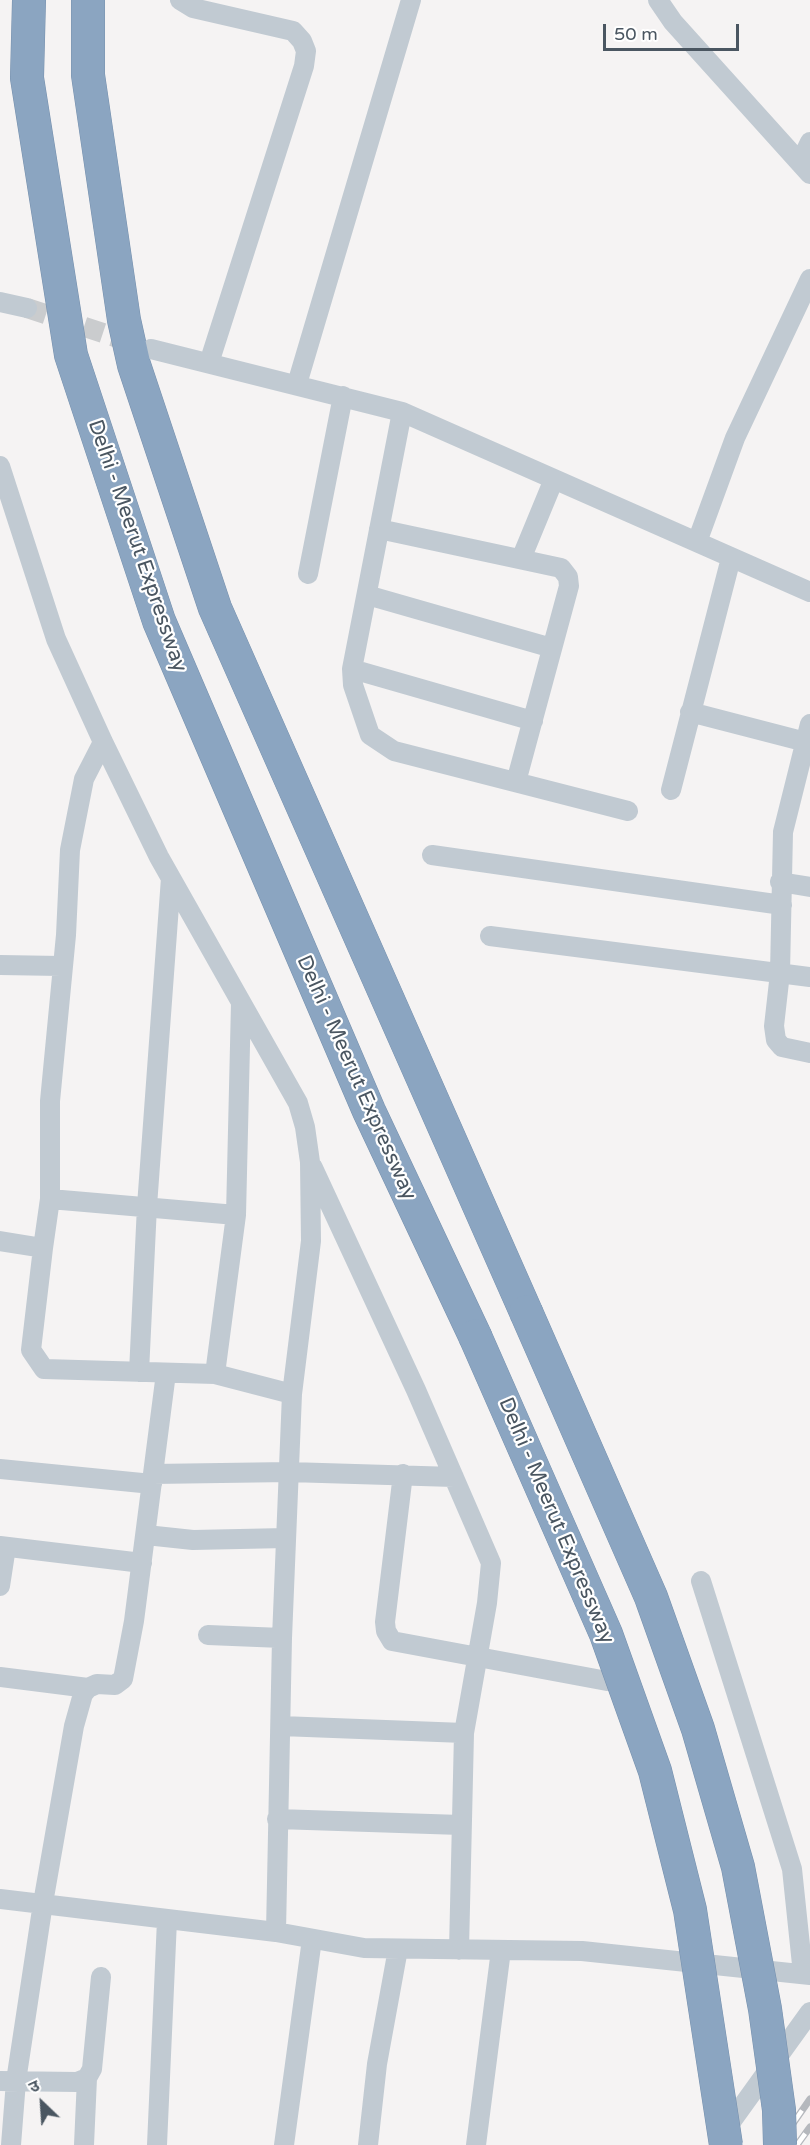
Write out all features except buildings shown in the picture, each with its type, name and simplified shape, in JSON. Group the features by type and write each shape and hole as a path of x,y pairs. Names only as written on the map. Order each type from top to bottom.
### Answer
{"highway":[{"name":"Delhi - Meerut Expressway","path":"29,0 27,78 71,355 159,621 298,950 369,1111 475,1336 606,1634 655,1771 690,1910 726,2145"},
{"path":"88,0 88,75 124,320 134,365 215,608 651,1597 698,1729 738,1867 765,2009 779,2110 780,2145"}],"street":[{"path":"180,0 193,8 293,31 306,51 304,66 209,363"},
{"path":"297,384 411,0"},
{"path":"658,0 673,22 805,168"},
{"path":"805,168 810,142"},
{"path":"697,542 735,438 810,279"},
{"path":"0,302 27,308"},
{"path":"151,349 402,412 810,592"},
{"path":"308,574 343,396"},
{"path":"402,412 352,669 353,686 370,735 394,751 628,811"},
{"path":"0,466 56,639 103,742 171,878 298,1103 305,1127 310,1162 311,1241 292,1394 282,1638 276,1932"},
{"path":"521,560 554,479"},
{"path":"379,529 561,568 568,577 569,586 516,782"},
{"path":"670,790 731,558"},
{"path":"367,595 552,648"},
{"path":"352,669 533,721"},
{"path":"690,712 808,736 783,832 780,882 782,905 780,973 774,1026 776,1040 782,1047 810,1053"},
{"path":"103,742 84,779 74,825 50,1101 50,1199 31,1350 44,1369 215,1374 292,1394"},
{"path":"432,855 782,905"},
{"path":"139,1372 147,1206 171,878"},
{"path":"780,882 810,887"},
{"path":"490,936 810,977"},
{"path":"0,965 61,966"},
{"path":"215,1374 236,1215 241,1002"},
{"path":"310,1162 454,1476 491,1563 490,1587 464,1733 459,1950"},
{"path":"50,1199 236,1215"},
{"path":"0,1241 43,1248"},
{"path":"11,2145 8,2081 43,1903 74,1726 82,1694 88,1688 97,1683 115,1684 123,1679 146,1535 166,1373"},
{"path":"0,1469 153,1479 289,1472 454,1476"},
{"path":"404,1474 385,1622 386,1631 392,1641 607,1681"},
{"path":"146,1535 193,1540 286,1538"},
{"path":"0,1586 3,1546 142,1563"},
{"path":"0,1899 276,1932 364,1948 582,1951 807,1974 792,1869 701,1581"},
{"path":"208,1635 282,1638"},
{"path":"0,1677 88,1688"},
{"path":"281,1726 464,1733"},
{"path":"277,1819 461,1825"},
{"path":"157,2145 167,1920"},
{"path":"284,2145 312,1939"},
{"path":"368,2145 377,2064 398,1949"},
{"path":"476,2145 501,1950"},
{"path":"84,2145 87,2078 92,2069 101,1977"},
{"path":"715,2145 810,2012"},
{"path":"8,2081 77,2082 87,2078"}],"tunnel":[{"path":"27,308 136,344"}],"railway":[{"path":"778,2145 810,2099"},
{"path":"797,2145 810,2127"}]}
